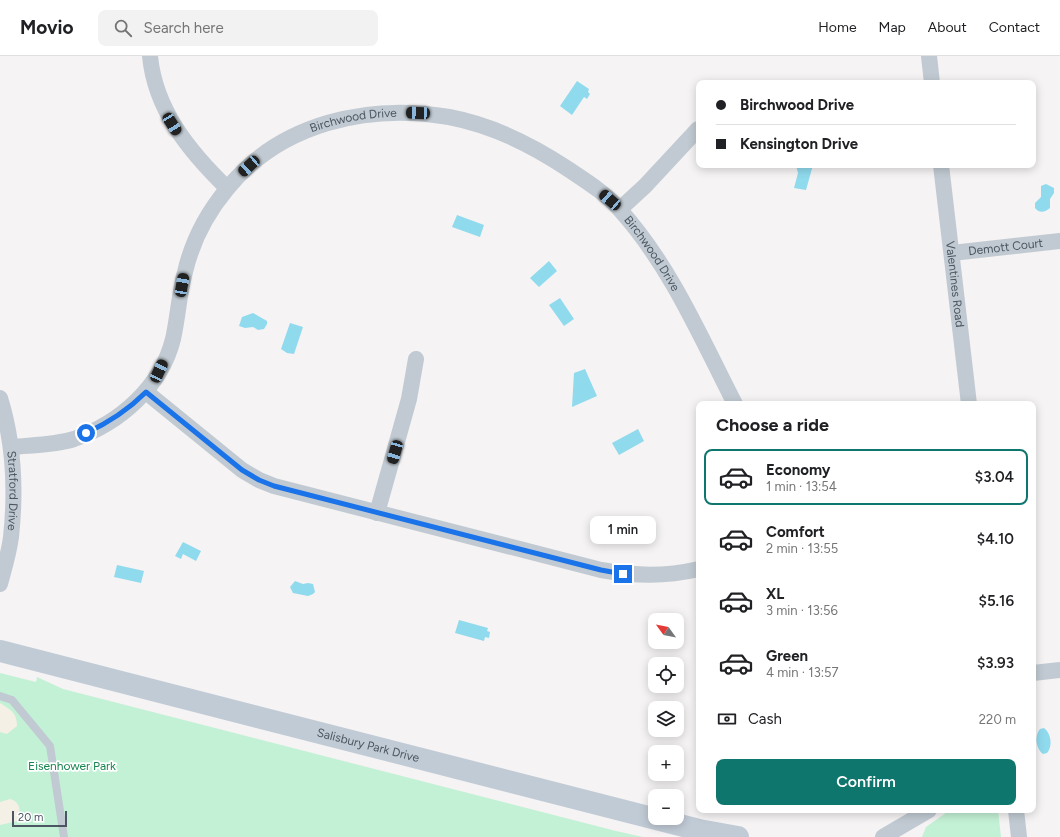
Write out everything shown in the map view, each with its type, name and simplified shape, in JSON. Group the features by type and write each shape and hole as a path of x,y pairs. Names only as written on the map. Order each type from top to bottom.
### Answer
{"main road":[{"name":"Salisbury Park Drive","path":"0,651 699,830 738,837"}],"street":[{"path":"150,56 153,75 172,124 194,155 227,188"},
{"path":"929,56 932,80"},
{"name":"Birchwood Drive","path":"12,447 74,439 113,420 129,408 146,392 159,371 172,341 184,272 190,253 202,227 227,188 256,159 273,147 311,128 359,115 418,113 449,117 472,123 531,146 579,176 620,209 652,251 676,291 733,401"},
{"path":"620,209 646,186 696,131"},
{"name":"Valentines Road","path":"942,168 970,401"},
{"name":"Demott Court","path":"952,253 1060,241"},
{"path":"377,513 405,415 416,359"},
{"path":"146,392 234,464 255,478 290,491 601,570 623,574 664,576 696,570"},
{"name":"Stratford Drive","path":"0,398 12,447 11,538 0,584"},
{"path":"1036,673 1060,670"},
{"path":"883,837 924,813"},
{"path":"1016,813 1019,837"}],"lane":[{"path":"0,696 12,700 50,746 64,837"}],"green space":[{"name":"Eisenhower Park","path":"0,673 36,682 37,677 63,689 643,837 0,837"},
{"path":"946,813 998,813 1001,837 922,837 926,827"}],"sand":[{"path":"0,703 13,712 17,722 17,726 7,734 0,732"},
{"path":"10,799 14,800 19,807 17,821 0,825 0,802"}],"water":[{"path":"577,81 589,89 588,92 590,94 587,99 584,97 572,115 560,106"},
{"path":"797,168 812,168 806,190 794,188 798,173"},
{"path":"1046,184 1054,188 1054,193 1050,199 1050,208 1041,212 1035,208 1035,203 1041,197 1041,186"},
{"path":"457,215 484,225 480,237 452,227"},
{"path":"549,261 557,271 539,287 530,278"},
{"path":"560,298 574,319 564,326 549,305"},
{"path":"253,313 267,321 264,329 258,330 253,327 245,328 239,326 242,317"},
{"path":"290,323 303,327 294,354 287,353 281,349"},
{"path":"585,369 597,396 572,407 574,373"},
{"path":"638,429 644,441 619,455 612,443"},
{"path":"183,542 201,551 196,561 183,554 181,559 175,556"},
{"path":"117,565 144,571 141,583 114,577"},
{"path":"295,581 303,584 313,584 315,592 308,596 293,593 290,587"},
{"path":"459,620 488,628 487,631 490,632 489,638 485,637 484,641 455,633"},
{"path":"1044,728 1050,736 1051,743 1047,753 1043,754 1037,746 1036,739 1040,729"}],"route":[{"path":"86,433 113,420 129,408 146,392 250,476 274,486 601,570 623,574"}]}
